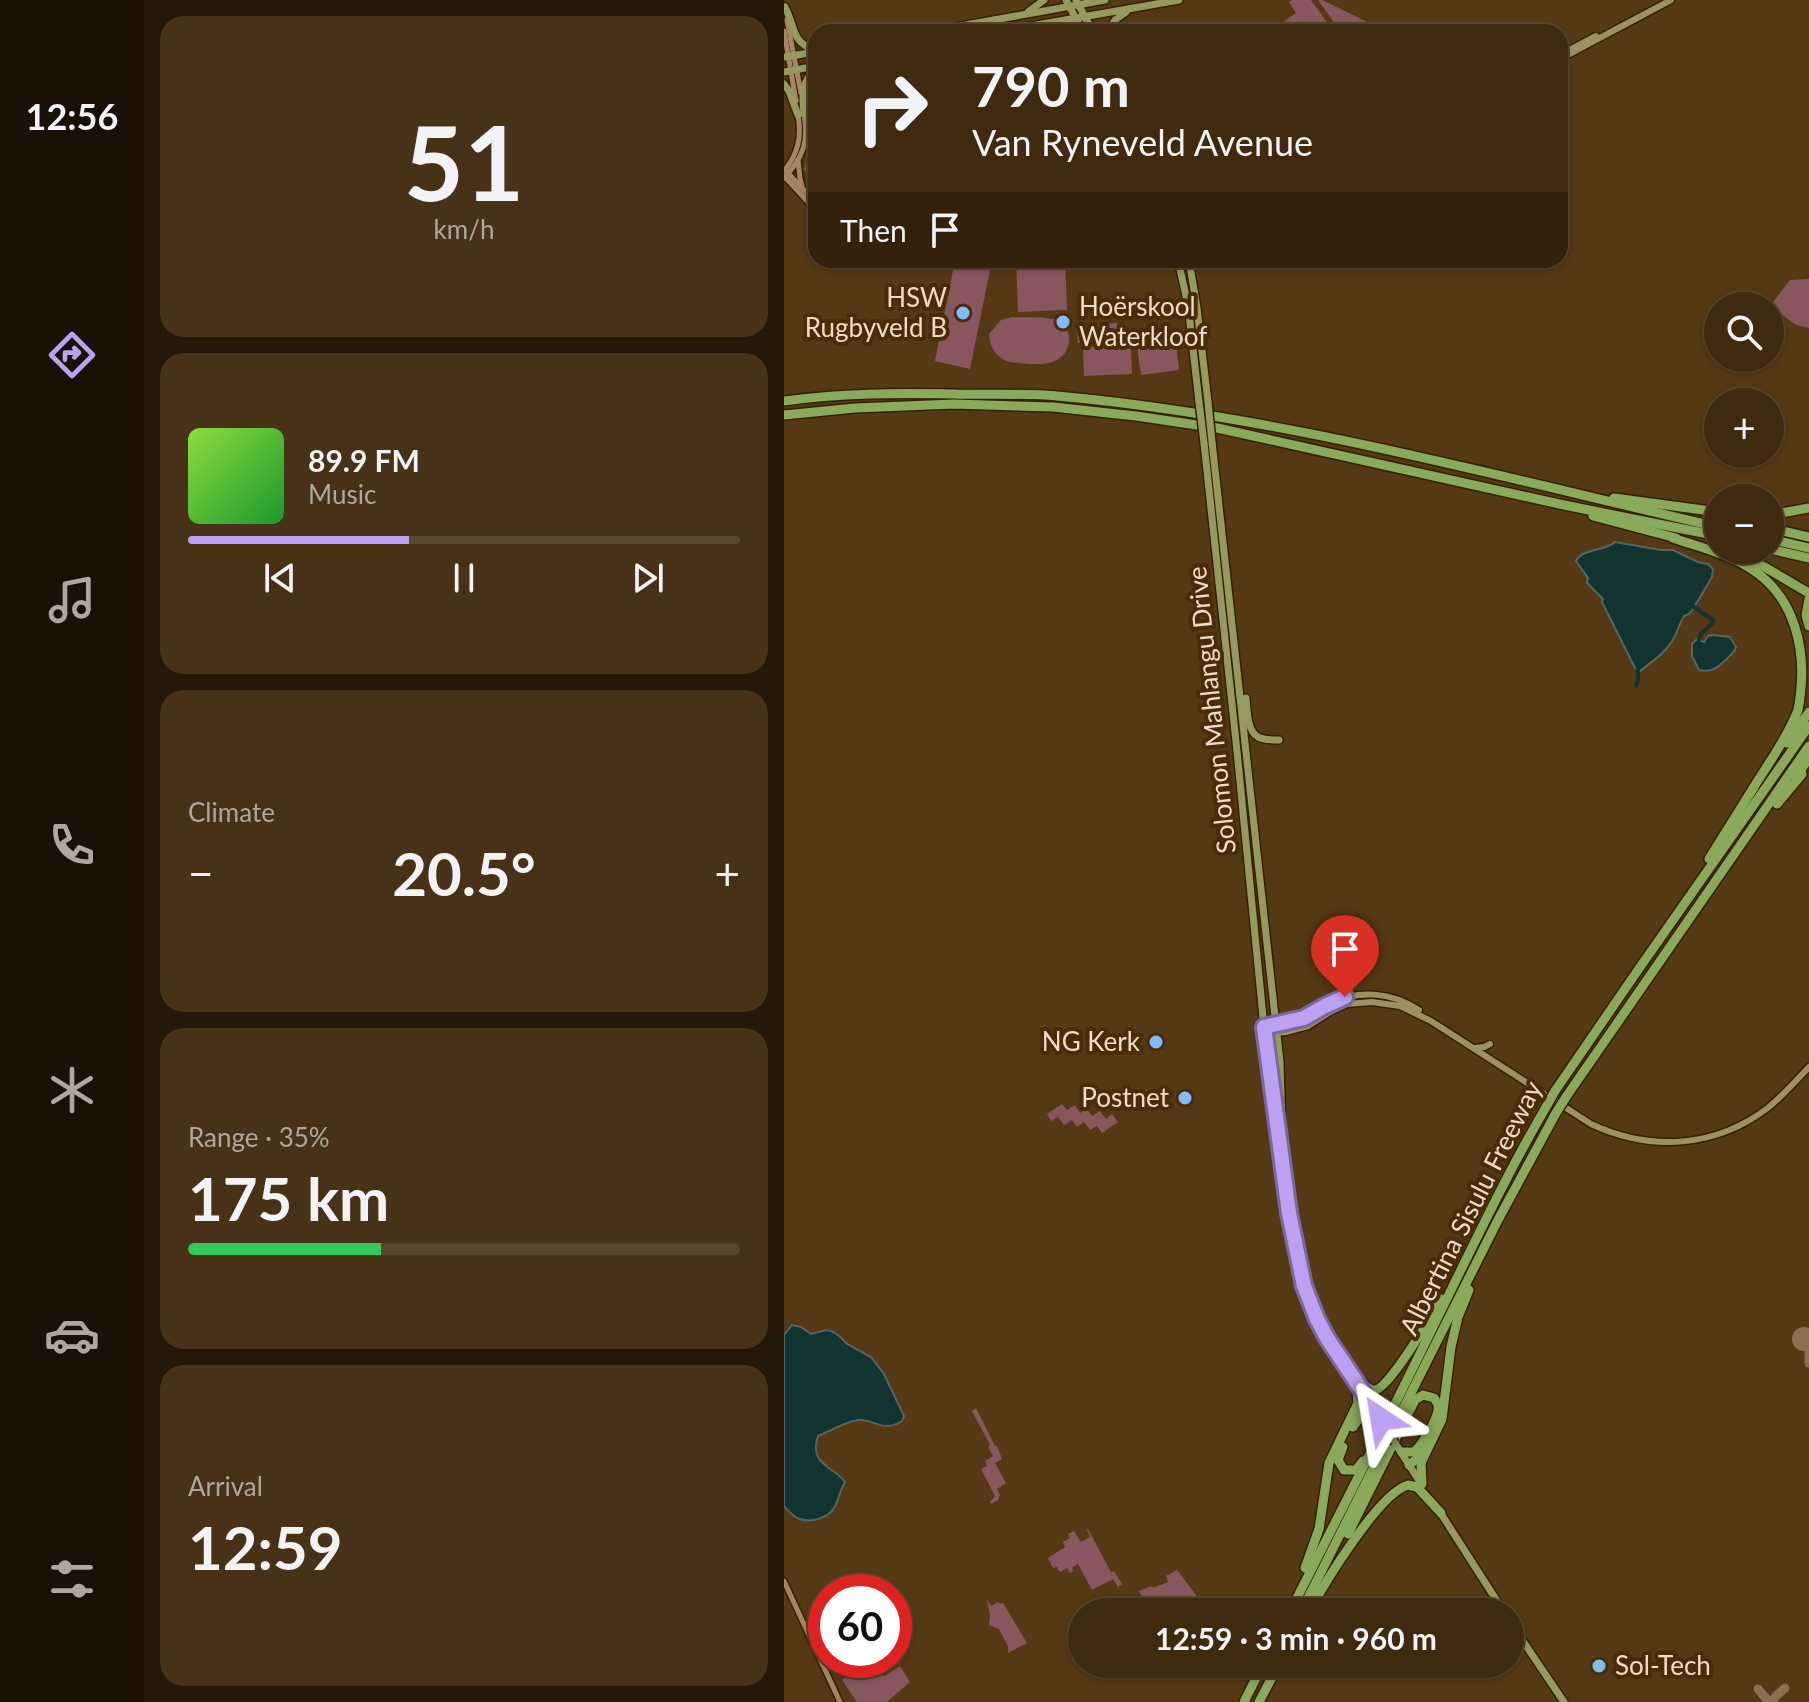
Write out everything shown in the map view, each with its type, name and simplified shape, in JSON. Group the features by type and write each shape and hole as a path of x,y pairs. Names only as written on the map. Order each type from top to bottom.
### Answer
{"highway":[{"path":"784,401 906,393 1054,396 1120,403 1224,418 1351,443 1704,524"},
{"path":"784,415 855,408 954,404 1053,407 1136,416 1217,428 1704,533"},
{"path":"1477,485 1704,545"},
{"path":"1557,490 1704,512"},
{"path":"1784,512 1809,508"},
{"path":"1784,531 1809,537"},
{"path":"1638,970 1787,733 1801,703 1807,674 1803,634 1795,614 1765,578 1739,561 1673,538"},
{"path":"1784,542 1809,548"},
{"path":"1784,552 1809,558"},
{"path":"1761,564 1809,593"},
{"path":"1809,599 1806,615 1809,626"},
{"path":"1752,790 1809,712"},
{"name":"Albertina Sisulu Freeway","path":"1295,1598 1519,1152 1555,1091 1809,726"},
{"name":"Albertina Sisulu Freeway","path":"1313,1598 1498,1220 1556,1113 1809,746"},
{"path":"1647,979 1809,758"},
{"path":"1777,804 1809,765"},
{"path":"1339,1356 1368,1388 1375,1390 1384,1386 1439,1303 1488,1214"},
{"path":"1422,1484 1421,1463 1444,1413 1449,1359 1458,1317 1498,1220"},
{"path":"1373,1408 1361,1415 1339,1453 1339,1463 1344,1470 1356,1470 1363,1461 1432,1329"},
{"path":"1294,1598 1319,1529 1329,1463 1356,1410 1359,1397 1347,1368"},
{"path":"1313,1598 1415,1400 1423,1395 1431,1397 1438,1406 1435,1418 1416,1450 1402,1452"},
{"path":"1356,1410 1373,1408"},
{"path":"1409,1465 1419,1459 1432,1442"},
{"path":"1315,1598 1357,1536 1397,1490 1408,1485 1417,1487 1441,1513"},
{"path":"1244,1702 1256,1678"},
{"path":"1258,1702 1270,1678"}],"main road":[{"path":"1022,15 1044,0"},
{"path":"972,24 1072,3 1105,0"},
{"path":"1040,24 1179,0"},
{"path":"1568,53 1669,0"},
{"path":"1072,3 1086,24"},
{"path":"784,5 797,38 808,47"},
{"path":"1113,24 1118,17 1140,8"},
{"path":"1080,17 1081,24"},
{"path":"801,115 803,88 808,77"},
{"path":"784,84 801,115"},
{"name":"Solomon Mahlangu Drive","path":"1180,268 1204,402"},
{"name":"Solomon Mahlangu Drive","path":"1190,268 1197,308 1265,1030 1289,1213 1304,1286 1317,1319 1339,1356 1495,1598"},
{"path":"1194,268 1197,308"},
{"name":"Solomon Mahlangu Drive","path":"1208,443 1233,625 1276,1029 1282,1088 1282,1156"},
{"path":"1233,625 1251,727 1260,738 1279,740"},
{"path":"1265,1030 1304,1018 1345,997 1370,994 1402,1001 1591,1124 1635,1140 1658,1143 1698,1140 1737,1126 1767,1108 1809,1067"},
{"path":"1475,1048 1490,1044"},
{"path":"1524,1643 1564,1702"}],"street":[{"path":"784,5 789,57"},
{"path":"784,31 806,140 798,159 785,174"},
{"path":"785,174 799,144 801,115"},
{"path":"798,159 803,188"},
{"path":"785,174 808,194"},
{"path":"785,174 808,202"},
{"path":"784,1581 840,1702"}],"shaded area":[{"path":"1311,0 1328,24 1304,24 1302,21 1280,24 1296,13 1289,2"},
{"path":"1318,0 1372,24 1335,24"},
{"path":"808,152 808,176 804,169"},
{"name":"HSW Rugbyveld B","path":"953,268 990,268 970,369 935,361"},
{"path":"1016,268 1065,268 1067,310 1018,312"},
{"path":"1809,279 1809,328 1796,325 1784,316 1784,292 1781,292 1790,280"},
{"path":"1012,317 1046,318 1062,324 1069,335 1064,354 1059,359 1042,364 1009,362 997,355 989,334 1001,320"},
{"path":"1117,323 1119,340 1078,343 1076,327"},
{"path":"1176,341 1179,370 1141,375 1137,346"},
{"path":"1131,345 1132,374 1084,376 1083,347"},
{"path":"1062,1104 1067,1110 1075,1105 1080,1113 1087,1109 1092,1116 1100,1111 1106,1119 1112,1114 1118,1122 1102,1133 1097,1126 1090,1130 1084,1122 1077,1127 1072,1120 1064,1125 1058,1117 1051,1121 1047,1114"},
{"path":"976,1408 997,1446 1002,1459 995,1463 1006,1483 997,1489 1000,1495 998,1500 991,1504 995,1496 981,1469 987,1466 985,1461 993,1456 972,1411"},
{"path":"1088,1529 1111,1572 1114,1571 1122,1584 1118,1587 1113,1579 1092,1590 1078,1564 1070,1573 1067,1568 1060,1572 1057,1567 1053,1568 1048,1558 1065,1547 1063,1542 1070,1538 1068,1534 1074,1531 1081,1542 1090,1537"},
{"path":"1177,1570 1198,1598 1143,1598 1139,1591 1168,1582 1166,1576"},
{"path":"987,1600 991,1606 1003,1603 1027,1643 1008,1653 1008,1646 999,1629 989,1625"},
{"path":"908,1678 910,1682 887,1702 857,1702 842,1680"}],"water":[{"path":"1615,542 1673,550 1713,569 1712,577 1693,609 1684,616 1672,641 1640,671 1635,668 1603,599 1587,583 1588,578 1576,561 1584,554"},
{"path":"1712,635 1730,637 1735,650 1715,668 1699,670 1692,656 1692,644 1697,639 1704,642"},
{"path":"792,1325 811,1334 831,1331 871,1357 884,1374 904,1416 902,1421 890,1426 855,1421 818,1436 816,1453 819,1459 845,1482 833,1510 825,1516 809,1520 795,1517 784,1506 784,1335"}],"waterway":[{"path":"1694,607 1713,620 1699,640"},
{"path":"1636,686 1638,669"}],"taxiway":[{"path":"1809,1351 1809,1363"},
{"path":"1773,1702 1785,1688"},
{"path":"1758,1689 1769,1702"}],"runway":[{"path":"1804,1339 1809,1340"}],"place":[{"name":"HSW Rugbyveld B","path":"963,313"},
{"name":"Hoërskool Waterkloof","path":"1063,322"},
{"name":"NG Kerk","path":"1156,1042"},
{"name":"Postnet","path":"1185,1098"},
{"name":"Sol-Tech","path":"1599,1666"}],"route":[{"path":"1345,997 1291,1023 1264,1027 1289,1213 1304,1286 1327,1338 1381,1419"}]}
